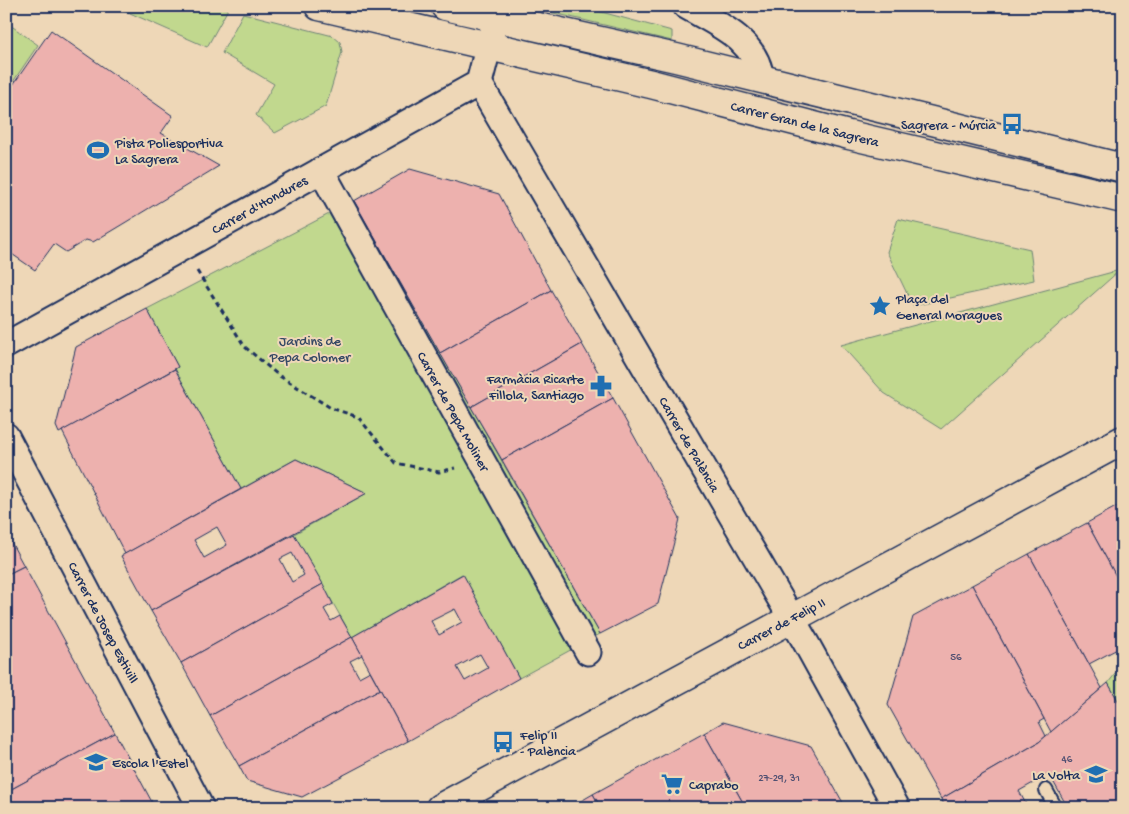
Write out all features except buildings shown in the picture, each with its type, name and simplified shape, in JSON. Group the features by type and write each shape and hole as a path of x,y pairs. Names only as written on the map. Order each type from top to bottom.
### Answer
{"street":[{"name":"Carrer Gran de la Sagrera","path":"319,6 651,84 850,135 1123,199"},
{"path":"445,6 761,79 1123,168"},
{"path":"686,6 744,42 755,55 761,79"},
{"path":"479,83 496,18"},
{"name":"Carrer d'Hondures","path":"6,345 479,83"},
{"name":"Carrer de Palència","path":"479,83 791,618 897,808"},
{"name":"Carrer de Pepa Moliner","path":"320,170 588,652"},
{"name":"Carrer de Josep Estivill","path":"6,436 201,808"},
{"name":"Carrer de Felip II","path":"440,808 1123,440"}],"lane":[{"path":"1046,790 1056,808"}],"path":[{"path":"197,271 245,347 278,375 332,408 358,417 396,463 439,472 482,461"}],"green space":[{"path":"114,6 213,6 228,9 207,47"},
{"path":"524,6 579,6 672,31 672,41"},
{"path":"243,13 333,36 340,42 342,52 326,106 275,133 256,115 274,84 222,53"},
{"path":"6,22 38,45 6,92"},
{"name":"Jardins de Pepa Colomer","path":"354,201 600,634 519,678 462,574 352,637 294,534 367,493 296,459 241,489 175,369 178,367 147,309"},
{"path":"898,219 1030,249 1034,280 913,306 887,252"},
{"path":"1120,270 941,429 884,393 841,345"},
{"path":"1123,664 1123,709 1108,683"}],"place":[{"name":"Sagrera - Múrcia","path":"1012,124"},
{"name":"Pista Poliesportiva La Sagrera","path":"98,150"},
{"name":"Plaça del General Moragues","path":"880,306"},
{"name":"Farmàcia Ricarte Fillola, Santiago","path":"601,386"},
{"name":"Felip II - Palència","path":"503,742"},
{"name":"Escola l'Estel","path":"96,762"},
{"name":"La Volta","path":"1096,774"},
{"name":"Caprabo","path":"672,784"}]}
